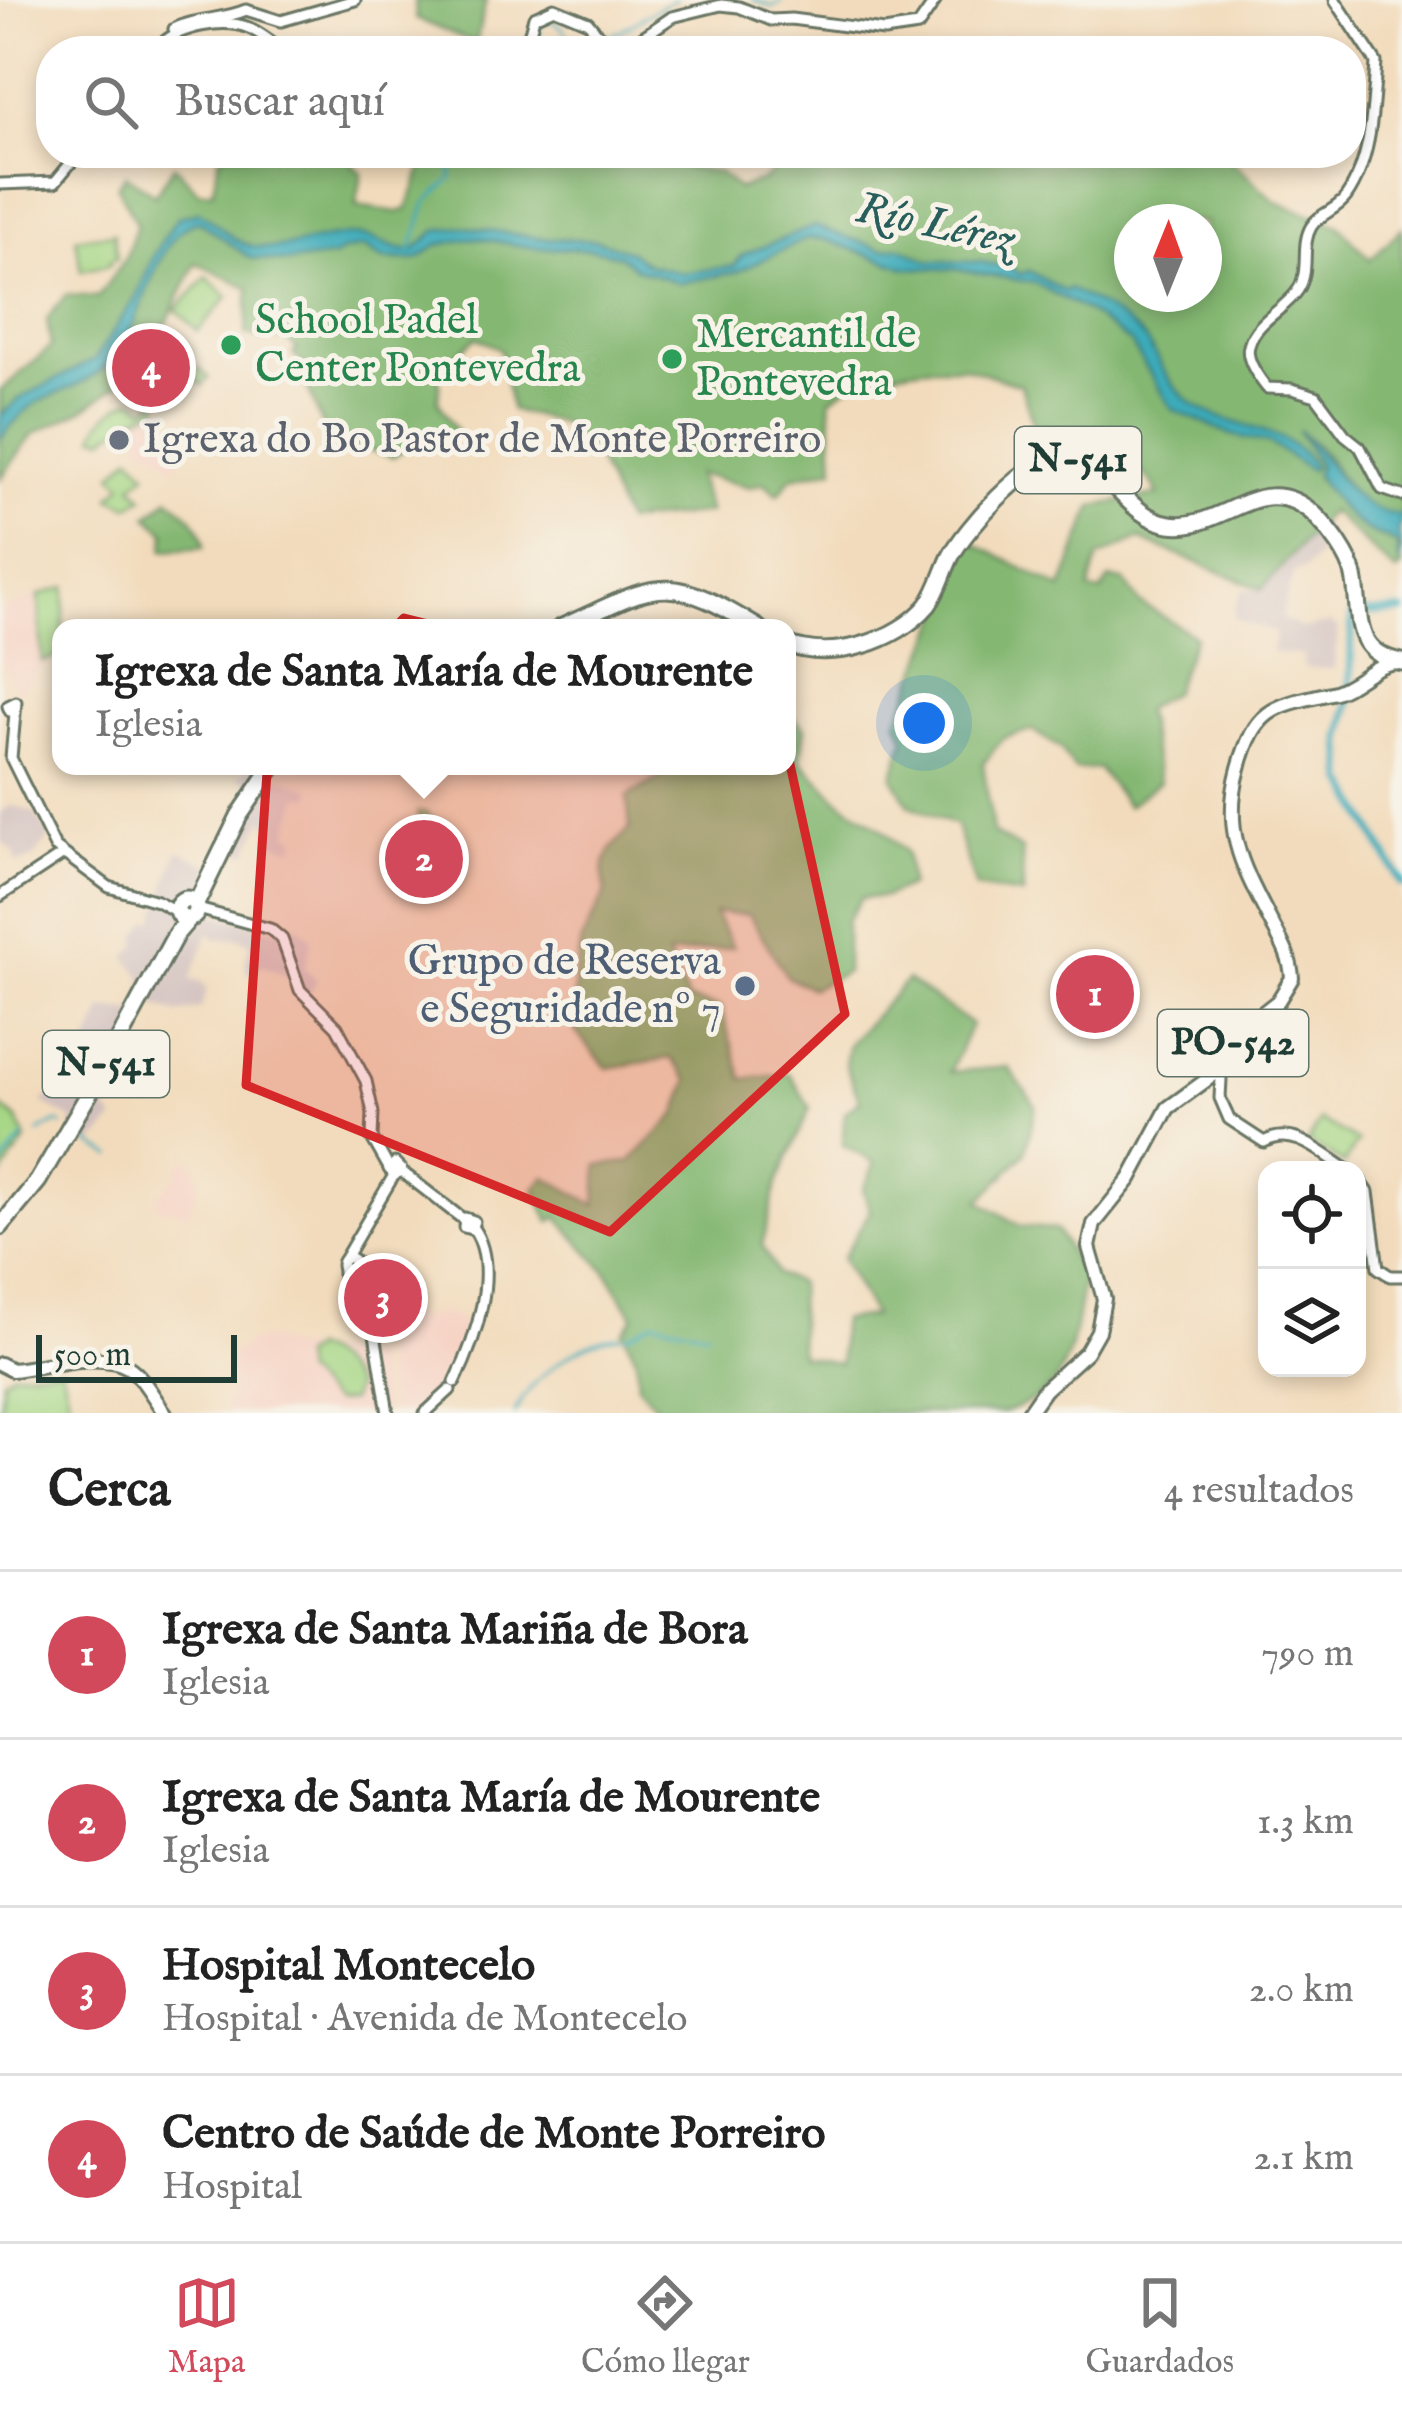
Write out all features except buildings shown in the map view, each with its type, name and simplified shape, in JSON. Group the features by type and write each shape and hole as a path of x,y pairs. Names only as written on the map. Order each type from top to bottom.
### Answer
{"highway":[{"name":"N-541","path":"796,647 836,653 909,620 933,598 956,548 1024,473 1063,458 1098,470 1130,506 1166,524 1198,523 1251,498 1280,498 1304,507 1320,521 1351,566 1367,641 1392,662"},
{"path":"582,619 658,587 689,590 742,619"},
{"name":"N-541","path":"4,1223 32,1191 67,1132 265,775"},
{"path":"4,1223 34,1176 28,1163 37,1164 67,1132"}],"main road":[{"name":"PO-542","path":"1028,1413 1040,1394 1086,1352 1098,1331 1104,1299 1089,1246 1094,1224 1130,1179 1168,1108 1216,1072 1246,1027 1278,1001 1292,978 1286,951 1241,863 1234,839 1232,799 1249,735 1269,711 1292,700 1339,691 1392,662"},
{"path":"0,1364 12,1370 97,1359 126,1366 165,1413"}],"street":[{"path":"178,31 246,10 281,21 355,0"},
{"path":"643,36 672,17 717,6 739,7 768,20 888,32 918,26 936,0"},
{"path":"1335,0 1359,36"},
{"path":"529,36 533,20 551,8 588,22 600,36"},
{"path":"178,31 246,27 260,36"},
{"path":"1366,47 1376,62 1366,146"},
{"path":"0,184 57,181 67,168"},
{"path":"1361,168 1341,204 1312,225 1305,276 1293,297 1264,322 1250,342 1249,355 1267,388 1316,397 1360,447 1382,489 1402,496"},
{"path":"12,713 10,752 62,855 109,887 270,929 282,939 296,982 337,1028 366,1081 373,1113 372,1138 391,1171 468,1224 485,1253 472,1341 453,1386 425,1413"},
{"path":"0,896 62,855"},
{"path":"1216,1072 1226,1112 1247,1134 1264,1142 1276,1135 1290,1135 1333,1161"},
{"path":"388,1413 375,1334 349,1286 348,1265 391,1171"},
{"path":"1366,1189 1378,1268 1390,1276 1402,1276"}],"highlighted area":[{"path":"404,618 778,710 845,1014 610,1232 246,1085 268,757"}],"shaded area":[{"path":"160,408 167,423 196,435 174,468 135,436 130,440 125,427"},
{"path":"1320,521 1336,543 1323,549 1306,569 1294,572 1281,618 1303,629 1330,623 1338,628 1334,669 1304,668 1303,656 1271,652 1276,633 1235,619 1234,609 1242,590 1262,589"},
{"path":"39,595 43,664 21,691 15,690 0,658 0,610"},
{"path":"274,775 312,789 311,797 299,796 288,832 297,839 294,849 268,841 268,822 263,819 247,854 224,844 256,788 237,776"},
{"path":"12,805 35,813 50,837 32,859 16,863 14,852 0,840 0,812"},
{"path":"178,850 212,866 198,909 282,932 298,925 312,939 305,968 317,980 307,997 295,979 262,965 248,975 245,964 250,943 216,939 209,933 190,980 201,981 207,989 201,1008 178,1014 144,1001 132,1020 139,1022 144,1051 137,1068 105,1108 115,1119 93,1144 70,1126 73,1120 42,1103 51,1094 63,1100 103,1009 133,1012 143,986 141,975 126,957 138,944 137,936 148,920 154,921"},
{"path":"191,1158 200,1181 189,1214 159,1207 154,1200 178,1172 177,1165"},
{"path":"358,1261 370,1261 399,1286 417,1318 446,1312 473,1329 455,1377 423,1413 391,1413 380,1330 350,1283"},
{"path":"268,1338 291,1348 375,1355 386,1413 223,1413 232,1387 229,1357 252,1340"}],"green space":[{"path":"415,0 486,0 478,36 458,36 416,19"},
{"path":"176,168 199,192 213,191 217,168 356,168 362,173 356,206 397,212 407,210 422,168 685,168 718,172 738,189 762,181 777,168 1239,168 1276,202 1339,225 1370,260 1402,228 1402,515 1367,505 1299,432 1319,466 1316,476 1332,498 1357,525 1401,549 1397,551 1402,568 1396,572 1330,511 1262,589 1139,539 1098,558 1089,590 1101,592 1109,579 1124,581 1139,602 1195,636 1172,693 1144,709 1159,782 1127,806 1099,769 1074,769 1060,748 1032,730 1003,738 983,764 993,833 1022,850 1023,895 976,888 956,826 909,805 893,777 905,739 898,721 942,612 962,537 1062,589 1093,506 1158,495 1139,470 1107,454 1038,439 1021,385 965,367 924,367 862,377 830,399 834,468 792,477 778,495 764,483 750,487 697,474 709,513 625,522 592,448 563,423 511,410 500,349 476,337 440,370 438,401 459,435 419,440 392,457 332,449 302,363 293,354 298,349 285,338 246,334 249,288 196,263 151,354 81,411 33,434 0,479 0,391 51,347 47,319 66,295 98,297 126,257 137,225 117,186 126,175 155,195"},
{"path":"114,233 117,258 110,265 81,271 76,238"},
{"path":"207,277 228,297 198,331 176,310"},
{"path":"178,334 192,351 179,360 188,373 198,368 209,377 203,385 195,380 182,394 175,383 162,397 160,378"},
{"path":"134,399 146,408 158,399 160,408 104,438 95,436 109,413"},
{"path":"131,456 147,473 133,485 143,497 129,506 110,497 123,485 113,474"},
{"path":"169,498 197,525 204,547 164,550 166,533 148,516"},
{"path":"66,587 64,619 52,619 52,658 42,662 39,595"},
{"path":"796,720 805,728 800,760 840,801 906,852 910,885 885,897 861,898 846,922 846,972 812,988 788,978 749,915 714,913 733,947 668,955 688,1000 720,1007 743,1079 790,1074 810,1108 778,1181 762,1245 777,1274 798,1283 800,1355 840,1364 841,1320 873,1316 842,1259 870,1211 863,1190 875,1163 843,1145 844,1113 860,1101 845,1064 849,1044 907,980 971,1024 950,1072 1008,1067 1036,1106 1025,1153 980,1201 1020,1226 1056,1230 1084,1275 1066,1361 1044,1392 1002,1413 662,1413 638,1385 636,1357 623,1332 634,1317 607,1272 557,1217 550,1222 535,1189 545,1177 596,1205 598,1165 630,1162 677,1114 689,1080 671,1058 607,1068 575,1031 575,975 581,941 606,892 607,857 630,828 627,797 664,775 796,775"},
{"path":"418,812 437,822 437,831 447,831 448,859 436,862 435,852 420,852"},
{"path":"0,1106 18,1120 26,1140 0,1178"},
{"path":"1321,1120 1358,1142 1346,1161 1339,1161 1308,1142"},
{"path":"312,1349 348,1376 355,1388 350,1401 333,1402 303,1374 301,1357"},
{"path":"61,1368 72,1413 0,1413 3,1379 13,1372"}],"water":[{"path":"198,212 237,240 271,248 362,236 414,250 437,230 466,227 548,239 596,240 630,251 647,264 682,273 734,266 742,255 815,226 881,249 900,247 929,261 981,262 1020,274 1029,271 1132,327 1173,384 1195,405 1276,436 1304,454 1314,467 1310,470 1269,443 1232,435 1172,409 1131,343 1035,283 954,269 906,268 808,238 737,272 679,283 635,268 620,256 592,249 536,248 475,238 437,245 418,259 383,259 364,247 334,257 285,262 250,258 199,221 185,227 163,254 115,357 87,380 30,408 0,439 0,416 19,399 95,359 137,295 172,225 178,217"},
{"path":"1298,430 1356,496 1369,506 1402,515 1401,548 1357,524 1316,475 1319,465"}],"waterway":[{"path":"670,2 675,0"},
{"path":"753,0 773,7 782,0"},
{"path":"611,36 666,4"},
{"path":"539,36 539,27 551,20 567,36"},
{"path":"411,250 426,203 452,178 451,168"},
{"path":"1402,611 1352,614 1350,698 1342,738 1345,780 1402,884"},
{"path":"38,1133 57,1122 62,1125"},
{"path":"72,1133 112,1156"},
{"path":"0,1168 24,1137"},
{"path":"626,1336 654,1321 708,1332"},
{"path":"515,1413 532,1386 559,1362 590,1344 621,1336"}],"place":[{"name":"School Padel Center Pontevedra","path":"231,345"},
{"name":"Mercantil de Pontevedra","path":"672,359"},
{"name":"Centro de Saúde de Monte Porreiro","path":"151,368"},
{"name":"Igrexa do Bo Pastor de Monte Porreiro","path":"119,440"},
{"name":"Igrexa de Santa María de Mourente","path":"424,859"},
{"name":"Grupo de Reserva e Seguridade nº 7","path":"745,986"},
{"name":"Igrexa de Santa Mariña de Bora","path":"1095,994"},
{"name":"Hospital Montecelo","path":"383,1298"}],"water label":[{"name":"Río Lérez","path":"935,225"}]}
